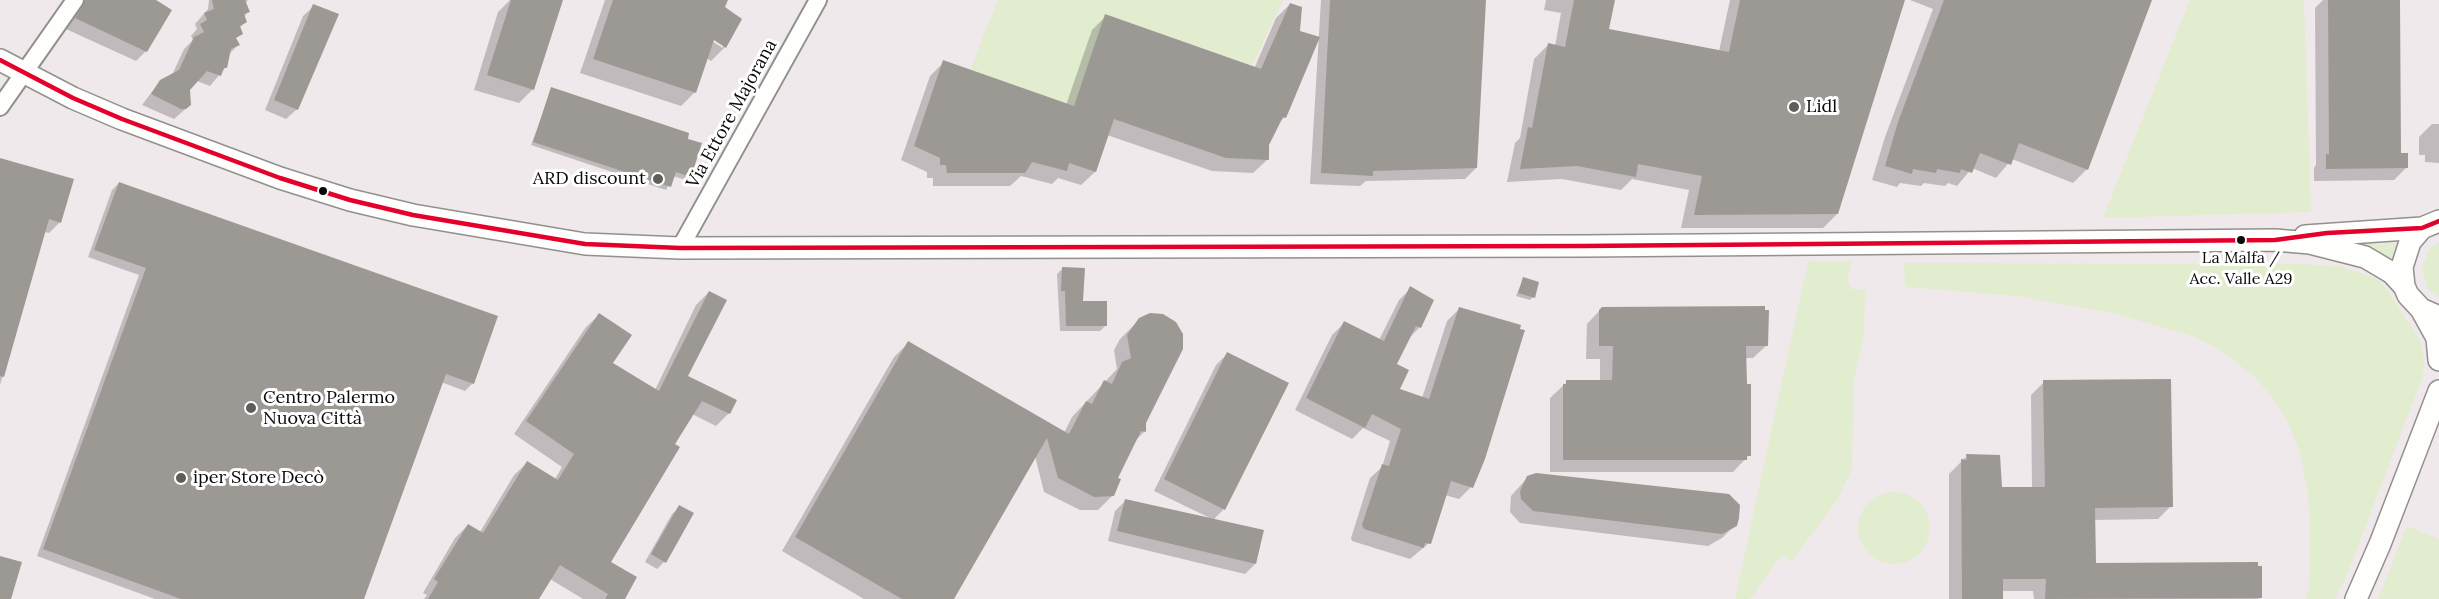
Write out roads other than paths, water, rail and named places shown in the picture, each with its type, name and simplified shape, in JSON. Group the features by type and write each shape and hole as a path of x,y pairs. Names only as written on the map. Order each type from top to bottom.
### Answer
{"street":[{"path":"0,107 75,0"},
{"name":"Via Ettore Majorana","path":"680,248 818,0"},
{"path":"0,60 122,119 201,151 350,200 433,219 585,244 680,248 1594,246 2275,240 2310,243 2366,256 2392,273 2430,313 2437,338 2439,360"},
{"path":"2275,240 2431,224"},
{"path":"2404,286 2404,257 2410,242 2431,224"},
{"path":"2356,599 2380,544 2439,391"}],"place":[{"name":"Lidl","path":"1794,107"},
{"name":"ARD discount","path":"658,179"},
{"name":"La Malfa / Acc. Valle A29","path":"2241,240"},
{"name":"Centro Palermo Nuova Città","path":"251,408"},
{"name":"iper Store Decò","path":"181,478"}]}
